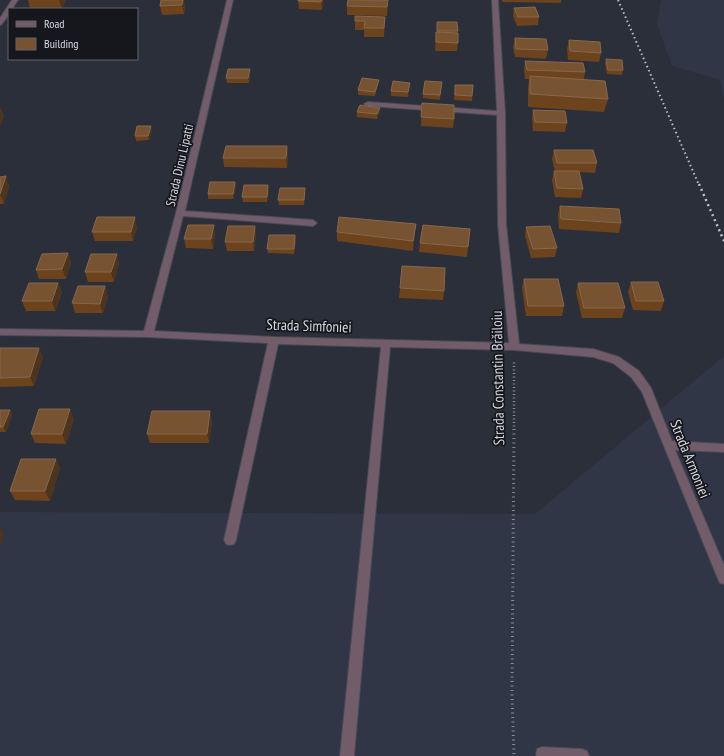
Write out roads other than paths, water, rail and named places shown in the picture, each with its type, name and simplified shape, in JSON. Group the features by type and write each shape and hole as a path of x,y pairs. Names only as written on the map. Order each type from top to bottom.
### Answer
{"street":[{"name":"Strada Dinu Lipatti","path":"148,334 180,213 230,0"},
{"name":"Strada Constantin Brăiloiu","path":"495,0 501,113 502,224 514,347"},
{"path":"0,23 8,11"},
{"path":"368,104 501,113"},
{"path":"180,213 312,223"},
{"name":"Strada Simfoniei","path":"0,332 148,334 274,340 514,347 593,353 616,360"},
{"path":"230,540 274,340"},
{"path":"347,756 386,343"},
{"name":"Strada Armoniei","path":"616,360 635,374 647,391 724,579"},
{"path":"668,445 724,448"},
{"path":"542,754 582,756"}],"railway":[{"path":"618,0 699,185"},
{"path":"699,184 724,241"}]}
